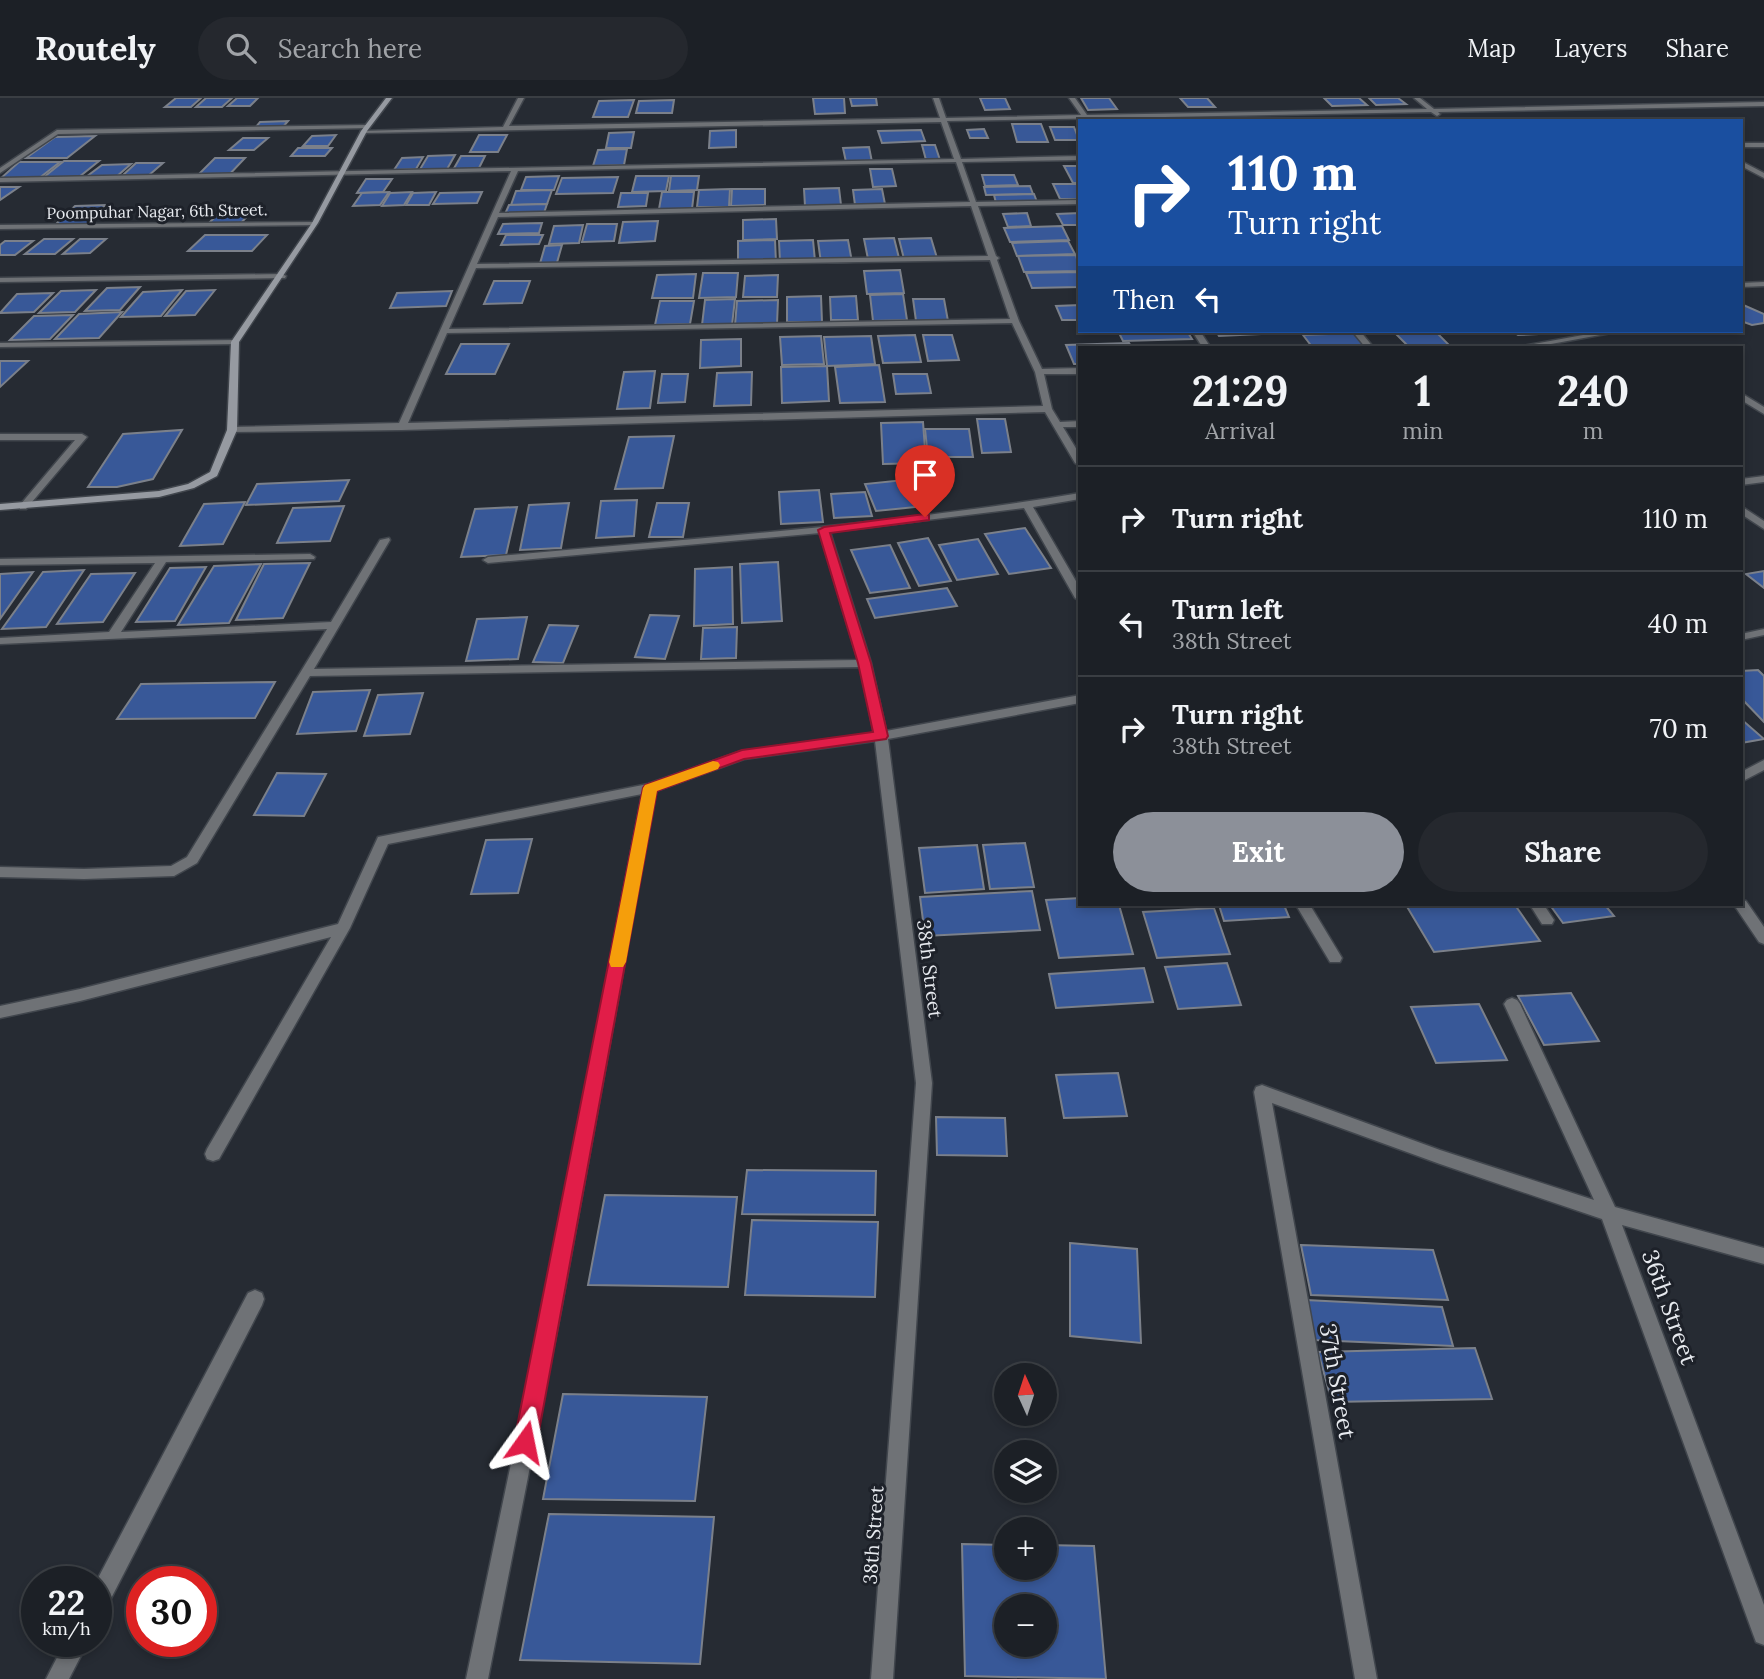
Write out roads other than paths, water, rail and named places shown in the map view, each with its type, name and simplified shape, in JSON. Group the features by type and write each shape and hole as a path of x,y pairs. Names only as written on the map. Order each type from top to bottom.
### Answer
{"main road":[{"path":"0,507 159,494 191,486 214,474 232,430 235,342 282,276 315,223 366,129 389,98"}],"street":[{"path":"505,129 521,98"},
{"path":"936,98 995,258 1015,321 1039,372 1048,409 1078,460"},
{"path":"1072,98 1085,117"},
{"path":"1417,98 1444,119"},
{"path":"0,171 57,132 505,129 1764,104"},
{"path":"1743,145 1764,145"},
{"path":"0,180 1078,158"},
{"path":"1743,164 1764,176"},
{"path":"402,427 515,170"},
{"path":"496,215 1078,202"},
{"name":"Poompuhar Nagar, 6th Street.","path":"0,227 315,223"},
{"path":"473,266 995,258"},
{"path":"0,280 282,276"},
{"path":"1743,285 1764,284"},
{"path":"444,331 1015,321"},
{"path":"1528,346 1606,333"},
{"path":"0,345 235,342"},
{"path":"1039,372 1078,371"},
{"path":"1743,397 1764,411"},
{"path":"232,430 1048,409"},
{"path":"1057,425 1078,424"},
{"path":"0,438 82,437 23,507"},
{"path":"1743,482 1764,479"},
{"path":"488,559 824,530 1027,505 1078,495"},
{"path":"1027,505 1078,594"},
{"path":"1743,510 1764,526"},
{"name":"38th Street","path":"824,530 865,663 881,736 924,1083 882,1679"},
{"path":"0,872 84,874 174,871 192,860 384,540"},
{"path":"0,562 310,557"},
{"path":"112,637 163,559"},
{"path":"0,641 335,625"},
{"path":"1743,637 1764,632"},
{"path":"306,673 865,663"},
{"path":"213,1154 343,928 383,840 650,788 742,755 881,736 1078,699"},
{"path":"1743,777 1764,764"},
{"path":"477,1679 552,1310 650,788"},
{"path":"1304,906 1335,958"},
{"path":"1537,906 1547,920"},
{"path":"1742,906 1764,938"},
{"path":"0,1012 80,995 343,928"},
{"name":"36th Street","path":"1513,1004 1609,1213 1764,1634"},
{"name":"37th Street","path":"1366,1679 1262,1093 1440,1157 1609,1213"},
{"path":"1609,1213 1764,1256"},
{"path":"112,1574 256,1299"},
{"path":"57,1679 69,1657"}]}
